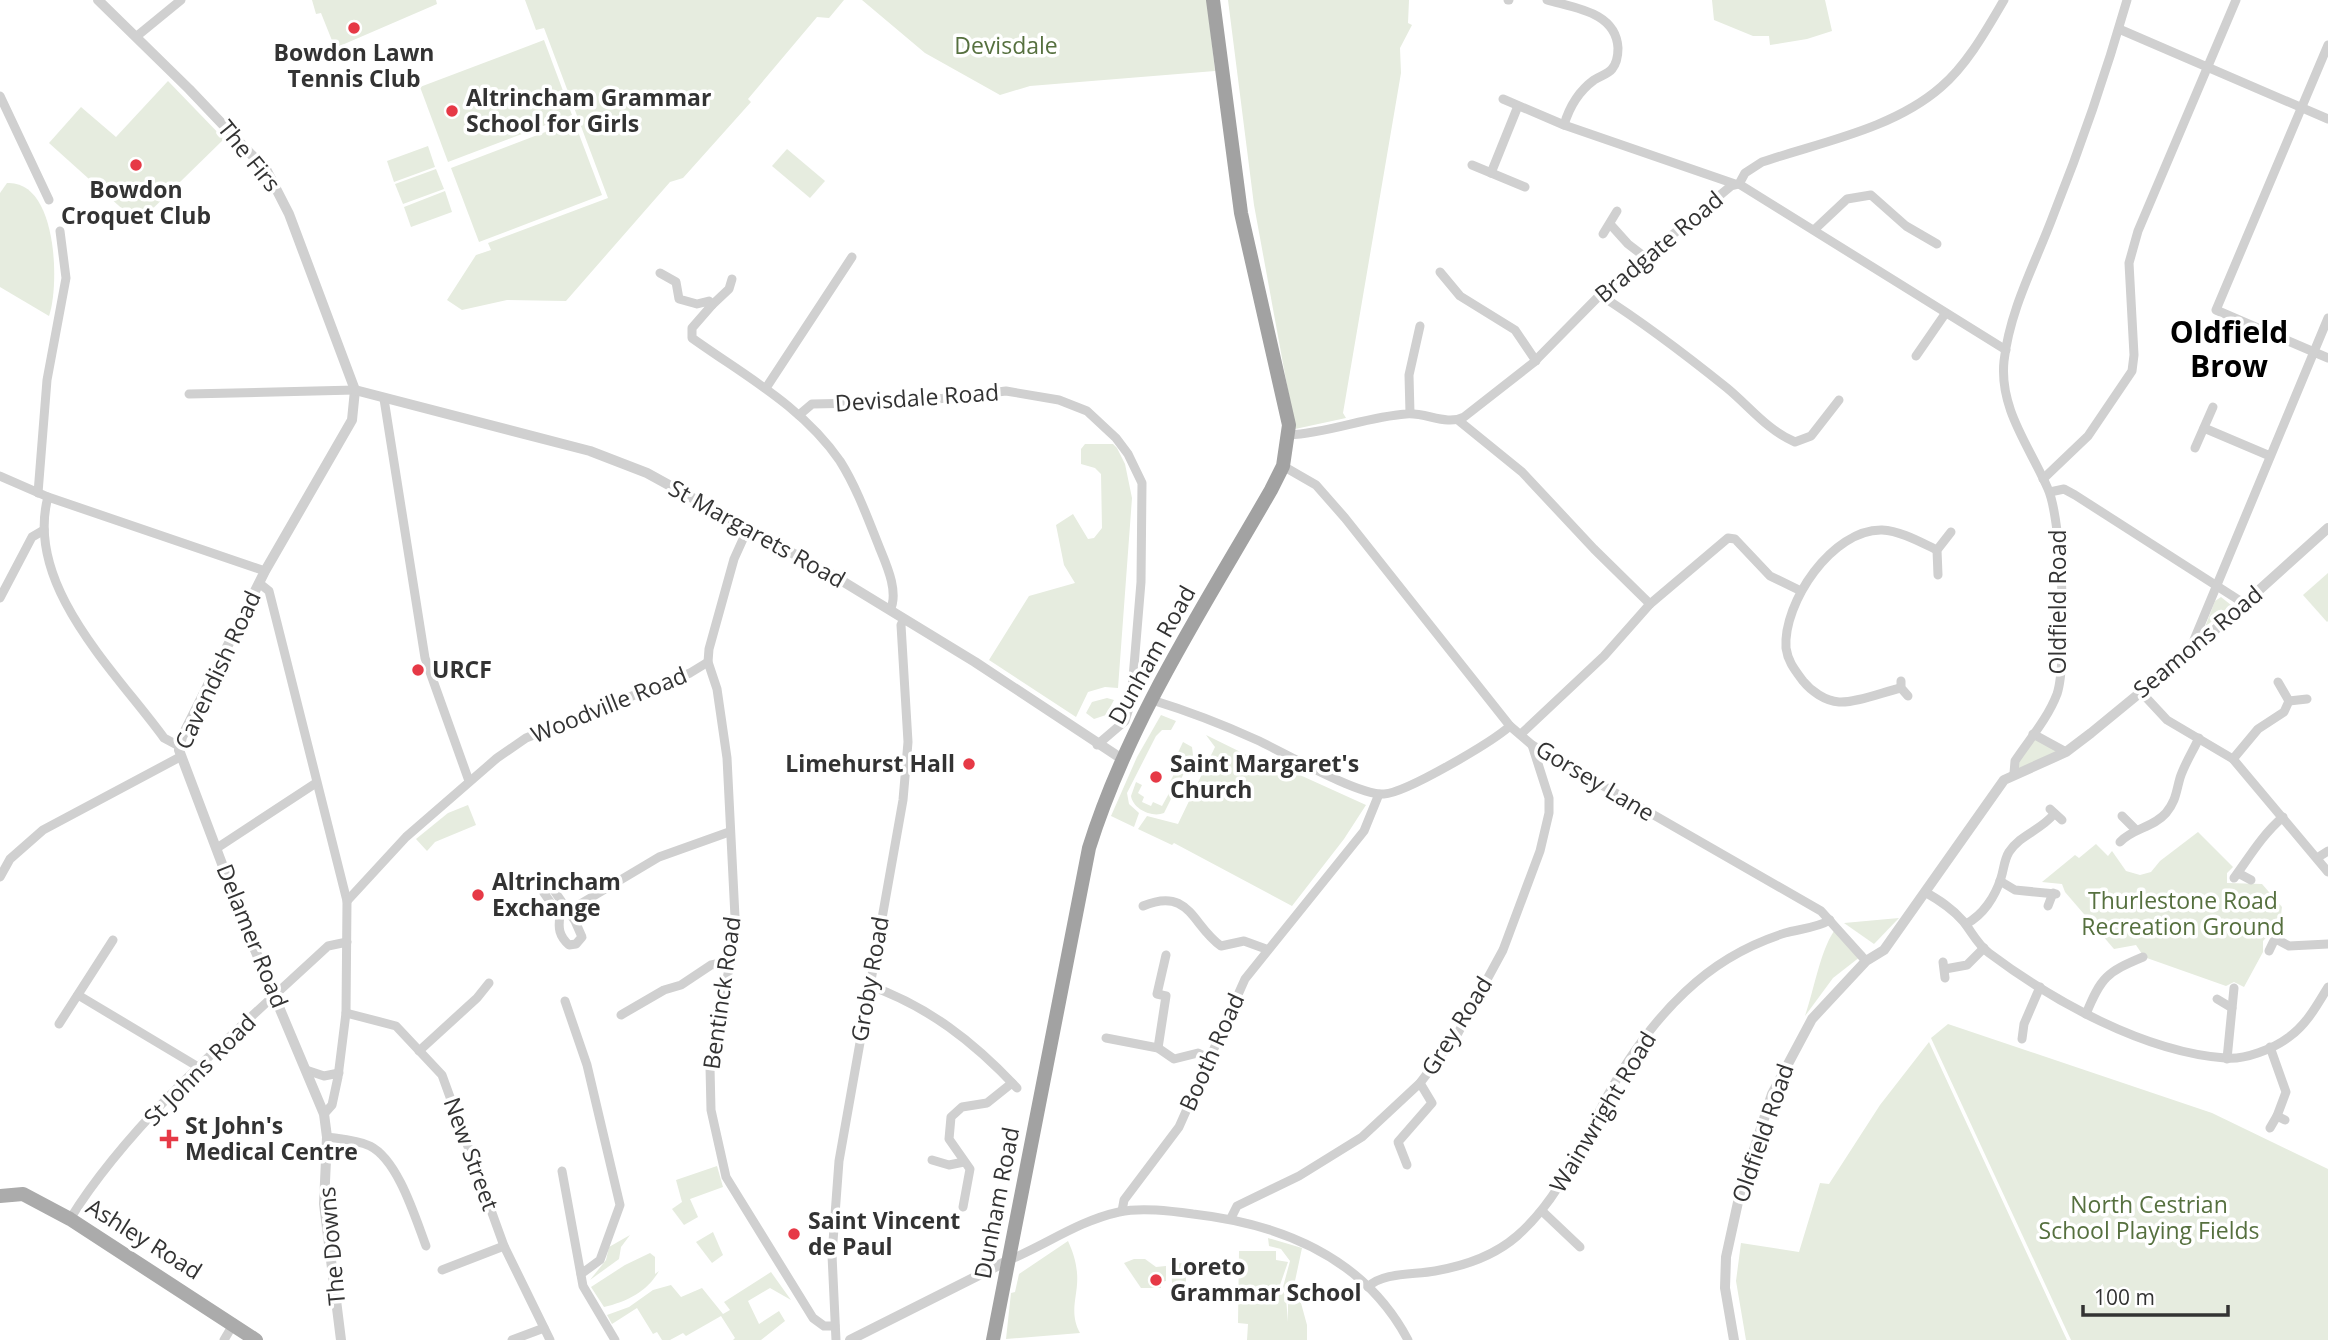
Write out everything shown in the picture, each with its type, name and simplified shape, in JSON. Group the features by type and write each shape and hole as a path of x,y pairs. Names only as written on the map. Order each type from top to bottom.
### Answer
{"highway":[{"name":"Dunham Road","path":"993,1340 1089,848 1104,799 1152,700 1283,466 1289,435 1280,375 1241,213 1213,0"}],"main road":[{"name":"Ashley Road","path":"0,1196 23,1194 70,1219 234,1323 256,1340"}],"street":[{"name":"The Firs","path":"98,0 137,36 246,148 280,191 355,390"},
{"path":"137,36 181,0"},
{"path":"1547,0 1589,12 1611,26 1618,51 1615,74 1583,90 1567,114 1564,125"},
{"name":"Bradgate Road","path":"1458,420 1535,360 1600,295 1737,184 1745,173 1762,162 1900,115 1940,89 1952,77 2004,0"},
{"name":"Oldfield Road","path":"1734,1340 1725,1288 1725,1265 1752,1152 1772,1094 1801,1034 1866,961 1884,950 1997,788 2014,773 2015,761 2058,692 2061,651 2061,546 2050,492 2010,413 2003,374 2014,314 2053,217 2127,0"},
{"path":"2043,479 2088,436 2132,371 2134,355 2129,263 2149,199 2236,0"},
{"path":"2119,29 2328,119"},
{"path":"2328,45 2216,310 2328,358"},
{"path":"1503,99 1564,125 1737,184 2006,350"},
{"path":"1,100 49,200"},
{"path":"1491,173 1518,106"},
{"path":"1472,165 1525,187"},
{"path":"1814,230 1847,199 1871,195 1906,226 1937,244"},
{"path":"1603,234 1617,211"},
{"path":"1610,224 1628,244 1645,257"},
{"path":"38,493 47,380 66,278 60,232"},
{"path":"766,388 852,257"},
{"path":"660,272 676,282 679,299 697,304 709,301 712,305"},
{"path":"732,279 729,289 692,328 692,338 766,388 799,415 840,462 865,510 894,595 890,610"},
{"path":"1438,279 1515,330 1535,360"},
{"path":"1600,295 1719,382 1756,417 1788,439 1795,442 1811,436 1839,400"},
{"path":"1916,356 1945,314"},
{"path":"2197,646 2194,640 2216,584 2328,318"},
{"path":"1410,413 1409,375 1420,327"},
{"path":"189,394 355,390"},
{"name":"St Margarets Road","path":"355,390 590,451 647,473 890,610 975,662 1122,760"},
{"name":"Cavendish Road","path":"0,877 10,859 43,830 180,751 259,583 352,420 355,390"},
{"name":"Devisdale Road","path":"799,415 812,404 912,402 1006,391 1059,400 1087,411 1116,438 1128,454 1142,483 1141,582 1131,702 1120,727 1097,745"},
{"path":"384,398 425,658 469,781"},
{"path":"2194,448 2213,407"},
{"path":"1289,435 1410,413 1458,420 1522,472 1650,604"},
{"path":"2204,428 2270,456"},
{"name":"Gorsey Lane","path":"1283,466 1316,485 1510,726 1532,745 1802,899 1830,920 1866,961"},
{"path":"0,476 48,497 265,572"},
{"path":"2050,492 2064,489 2075,495 2245,604"},
{"name":"Delamer Road","path":"48,497 44,530 48,554 62,595 81,631 164,738 180,751 324,1114"},
{"name":"Woodville Road","path":"347,901 406,837 469,781 526,738 690,673 708,662 734,559 748,528"},
{"name":"Seamons Road","path":"2014,773 2066,752 2197,646 2328,528"},
{"path":"0,598 32,537 44,530"},
{"path":"1903,688 1840,702 1822,697 1807,687 1789,662 1786,647 1801,591 1835,549 1863,534 1878,530 1893,531 1937,550"},
{"path":"1938,575 1937,550 1951,532"},
{"path":"1521,734 1604,656 1650,604 1717,545 1731,537 1770,576 1801,591"},
{"path":"259,583 269,591 347,901 346,1013 339,1073 332,1105 324,1114"},
{"name":"Groby Road","path":"836,1340 832,1255 839,1161 868,985 902,807 908,742 901,625 904,619"},
{"name":"Bentinck Road","path":"708,662 717,689 727,758 735,917 731,961 710,1067 711,1110 726,1178 813,1318 824,1326 835,1326"},
{"path":"2278,681 2289,701"},
{"path":"2140,691 2167,720 2233,759 2328,872"},
{"path":"2289,701 2307,699"},
{"path":"1152,700 1254,739 1354,787 1379,794 1398,790 1482,748 1510,726"},
{"path":"2233,759 2258,729 2284,712 2289,701"},
{"path":"2033,734 2066,752"},
{"path":"2120,842 2136,831 2152,825 2166,813 2179,794 2180,779 2199,738"},
{"name":"Grey Road","path":"1231,1218 1237,1206 1299,1176 1362,1137 1420,1083 1458,1033 1503,950 1528,887 1549,813 1547,787 1532,745"},
{"path":"217,848 316,783"},
{"name":"Booth Road","path":"1122,1211 1124,1200 1179,1127 1245,979 1266,949 1364,831 1379,794"},
{"path":"1966,924 1985,911 2000,881 2009,852 2023,836 2042,829 2055,815"},
{"path":"2122,817 2136,831"},
{"path":"2250,880 2236,876 2255,852 2263,833 2283,817"},
{"path":"565,914 659,857 729,832"},
{"path":"2317,858 2328,851"},
{"path":"2000,881 2015,890 2055,893 2048,906"},
{"path":"1925,891 1952,909 1984,948 2040,987 2086,1014 2166,1046 2227,1059 2270,1047 2290,1037 2305,1023 2328,987"},
{"path":"1143,906 1161,901 1177,903 1191,911 1221,946 1244,941 1266,949"},
{"name":"Wainwright Road","path":"1368,1287 1387,1278 1437,1271 1477,1260 1507,1243 1542,1210 1574,1162 1602,1105 1631,1058 1668,1008 1686,990 1744,949 1830,920"},
{"path":"2269,951 2281,926"},
{"path":"2276,939 2289,946 2328,944"},
{"path":"59,1024 113,940"},
{"name":"St Johns Road","path":"70,1219 125,1144 200,1068 328,946 347,942"},
{"path":"1944,970 1967,965 1984,948"},
{"path":"1158,1048 1166,996 1157,994 1166,955"},
{"path":"2086,1014 2100,982 2106,975 2143,957"},
{"path":"621,1015 664,990 681,985 711,965 731,961"},
{"path":"419,1051 477,998 489,983"},
{"path":"868,985 891,993 946,1023 972,1041 1015,1085 987,1103 962,1107 953,1113 948,1137 970,1172 963,1207"},
{"path":"2022,1039 2024,1024 2040,987"},
{"path":"2227,1059 2234,988"},
{"path":"78,995 200,1068"},
{"path":"2217,999 2232,1008"},
{"path":"565,1001 587,1065 620,1205 600,1260 581,1274"},
{"name":"New Street","path":"346,1013 396,1026 442,1075 505,1246 550,1340"},
{"path":"1106,1038 1158,1048 1174,1059 1198,1053 1210,1059"},
{"path":"2270,1047 2286,1092 2281,1118 2270,1128"},
{"path":"306,1070 324,1076 339,1073"},
{"path":"1408,1165 1398,1142 1432,1103 1420,1083"},
{"name":"The Downs","path":"324,1114 327,1136 324,1204 341,1340"},
{"path":"327,1136 362,1143 383,1154 408,1198 426,1246"},
{"path":"932,1160 949,1165 964,1161"},
{"path":"562,1171 583,1286 615,1340"},
{"path":"1542,1210 1580,1247"},
{"path":"850,1340 1079,1224 1122,1211 1231,1218 1302,1240 1342,1264 1368,1287 1408,1340"},
{"path":"442,1270 505,1246"},
{"path":"223,1340 234,1323"},
{"path":"512,1340 544,1328"}],"green space":[{"name":"Bowdon Lawn Tennis Club","path":"312,0 436,0 437,4 335,48 321,13 316,14"},
{"path":"525,0 844,0 829,18 817,17 748,99 751,102 683,178 670,182 566,301 507,300 462,310 447,300 476,255 491,250 488,243 608,198 544,28 536,30"},
{"name":"Devisdale","path":"862,0 1207,0 1215,71 1030,86 1000,95 925,53"},
{"path":"1228,0 1409,0 1408,23 1412,25 1400,48 1401,73 1343,413 1346,418 1295,429 1254,205"},
{"path":"1712,0 1825,0 1832,31 1807,39 1770,45 1769,36 1753,36 1714,20"},
{"path":"544,40 572,115 448,162 420,87"},
{"name":"Bowdon Croquet Club","path":"168,81 224,139 138,223 49,143 81,107 116,137"},
{"path":"574,121 602,195 479,242 451,168"},
{"path":"428,146 435,167 394,182 387,161"},
{"path":"787,149 825,181 810,198 772,166"},
{"path":"436,169 444,189 403,204 395,184"},
{"path":"7,183 24,187 36,198 45,215 54,259 49,316 0,287 0,193"},
{"path":"445,191 452,212 411,227 404,207"},
{"path":"1085,444 1113,444 1117,448 1125,464 1132,498 1118,688 1105,687 1088,692 1076,717 989,660 1029,596 1075,583 1064,565 1056,525 1073,514 1088,539 1094,538 1102,528 1101,474 1095,468 1081,464 1081,449"},
{"path":"2328,573 2328,621 2327,622 2303,595"},
{"path":"2221,597 2231,605 2205,627 2215,601"},
{"path":"1107,698 1114,700 1106,715 1094,719 1086,713 1092,702"},
{"path":"1161,715 1176,721 1171,730 1162,730 1156,736 1127,793 1129,804 1139,813 1134,827 1111,816 1137,757"},
{"path":"2033,734 2066,752 2014,773 2015,761"},
{"path":"1206,735 1271,767 1280,766 1366,805 1344,839 1292,906 1174,843 1172,845 1138,829 1147,816 1178,824 1215,747"},
{"path":"1183,742 1192,747 1193,755 1164,813 1144,811 1135,805 1131,796 1136,782 1142,785 1138,793 1144,797 1142,802 1151,806 1153,802 1162,806 1173,786 1169,784 1180,762 1175,759"},
{"path":"468,805 476,825 435,842 427,851 416,839 448,813"},
{"name":"Thurlestone Road Recreation Ground","path":"2198,832 2233,867 2227,873 2227,883 2262,884 2282,907 2280,923 2263,941 2263,952 2244,987 2234,982 2226,986 2144,957 2136,945 2114,949 2065,892 2062,884 2042,882 2075,855 2079,858 2096,844 2108,856 2112,851 2126,871 2140,875 2151,872 2160,861"},
{"path":"1899,918 1874,944 1844,923"},
{"path":"1834,931 1865,953 1833,978 1805,1016 1821,960"},
{"name":"North Cestrian School Playing Fields","path":"1948,1024 2212,1113 2328,1169 2328,1340 2071,1340 1931,1038"},
{"name":"North Cestrian School Playing Fields","path":"1929,1042 2067,1340 1746,1340 1736,1281 1741,1243 1799,1252 1820,1183 1829,1184 1880,1105"},
{"path":"717,1166 723,1187 690,1199 698,1217 684,1225 672,1209 682,1202 676,1180"},
{"path":"713,1232 723,1255 712,1263 696,1242"},
{"path":"630,1235 621,1247 619,1259 590,1280 606,1260 609,1247"},
{"path":"1268,1238 1302,1248 1295,1281 1307,1325 1307,1340 1247,1340 1248,1324 1238,1323 1239,1251 1276,1251 1276,1260 1288,1262 1280,1285 1286,1298 1288,1322 1288,1298 1283,1287 1290,1261 1281,1249 1269,1246"},
{"path":"1068,1241 1077,1269 1074,1310 1080,1333 1006,1339 1011,1293 1015,1292 1019,1274"},
{"path":"650,1253 655,1257 655,1274 659,1271 654,1278 635,1295 604,1307 591,1287"},
{"path":"1145,1259 1156,1267 1166,1266 1166,1281 1160,1282 1161,1288 1141,1288 1124,1263"},
{"path":"1186,1262 1186,1285 1172,1283 1171,1265"},
{"path":"771,1272 791,1300 770,1288 748,1301 759,1324 779,1311 785,1321 761,1340 733,1340 735,1338 721,1316 686,1336 683,1333 670,1340 662,1340 657,1332 653,1334 637,1308 612,1324 607,1315 629,1307 653,1290 671,1285 681,1297 702,1288 723,1314 730,1310 724,1302"}],"place":[{"name":"Bowdon Lawn Tennis Club","path":"354,28"},
{"name":"Altrincham Grammar School for Girls","path":"452,111"},
{"name":"Bowdon Croquet Club","path":"136,165"},
{"name":"URCF","path":"418,670"},
{"name":"Limehurst Hall","path":"969,764"},
{"name":"Saint Margaret's Church","path":"1156,777"},
{"name":"Altrincham Exchange","path":"478,895"},
{"name":"St John's Medical Centre","path":"169,1139"},
{"name":"Saint Vincent de Paul","path":"794,1234"},
{"name":"Loreto Grammar School","path":"1156,1280"}],"district":[{"name":"Oldfield Brow","path":"2229,350"}]}
